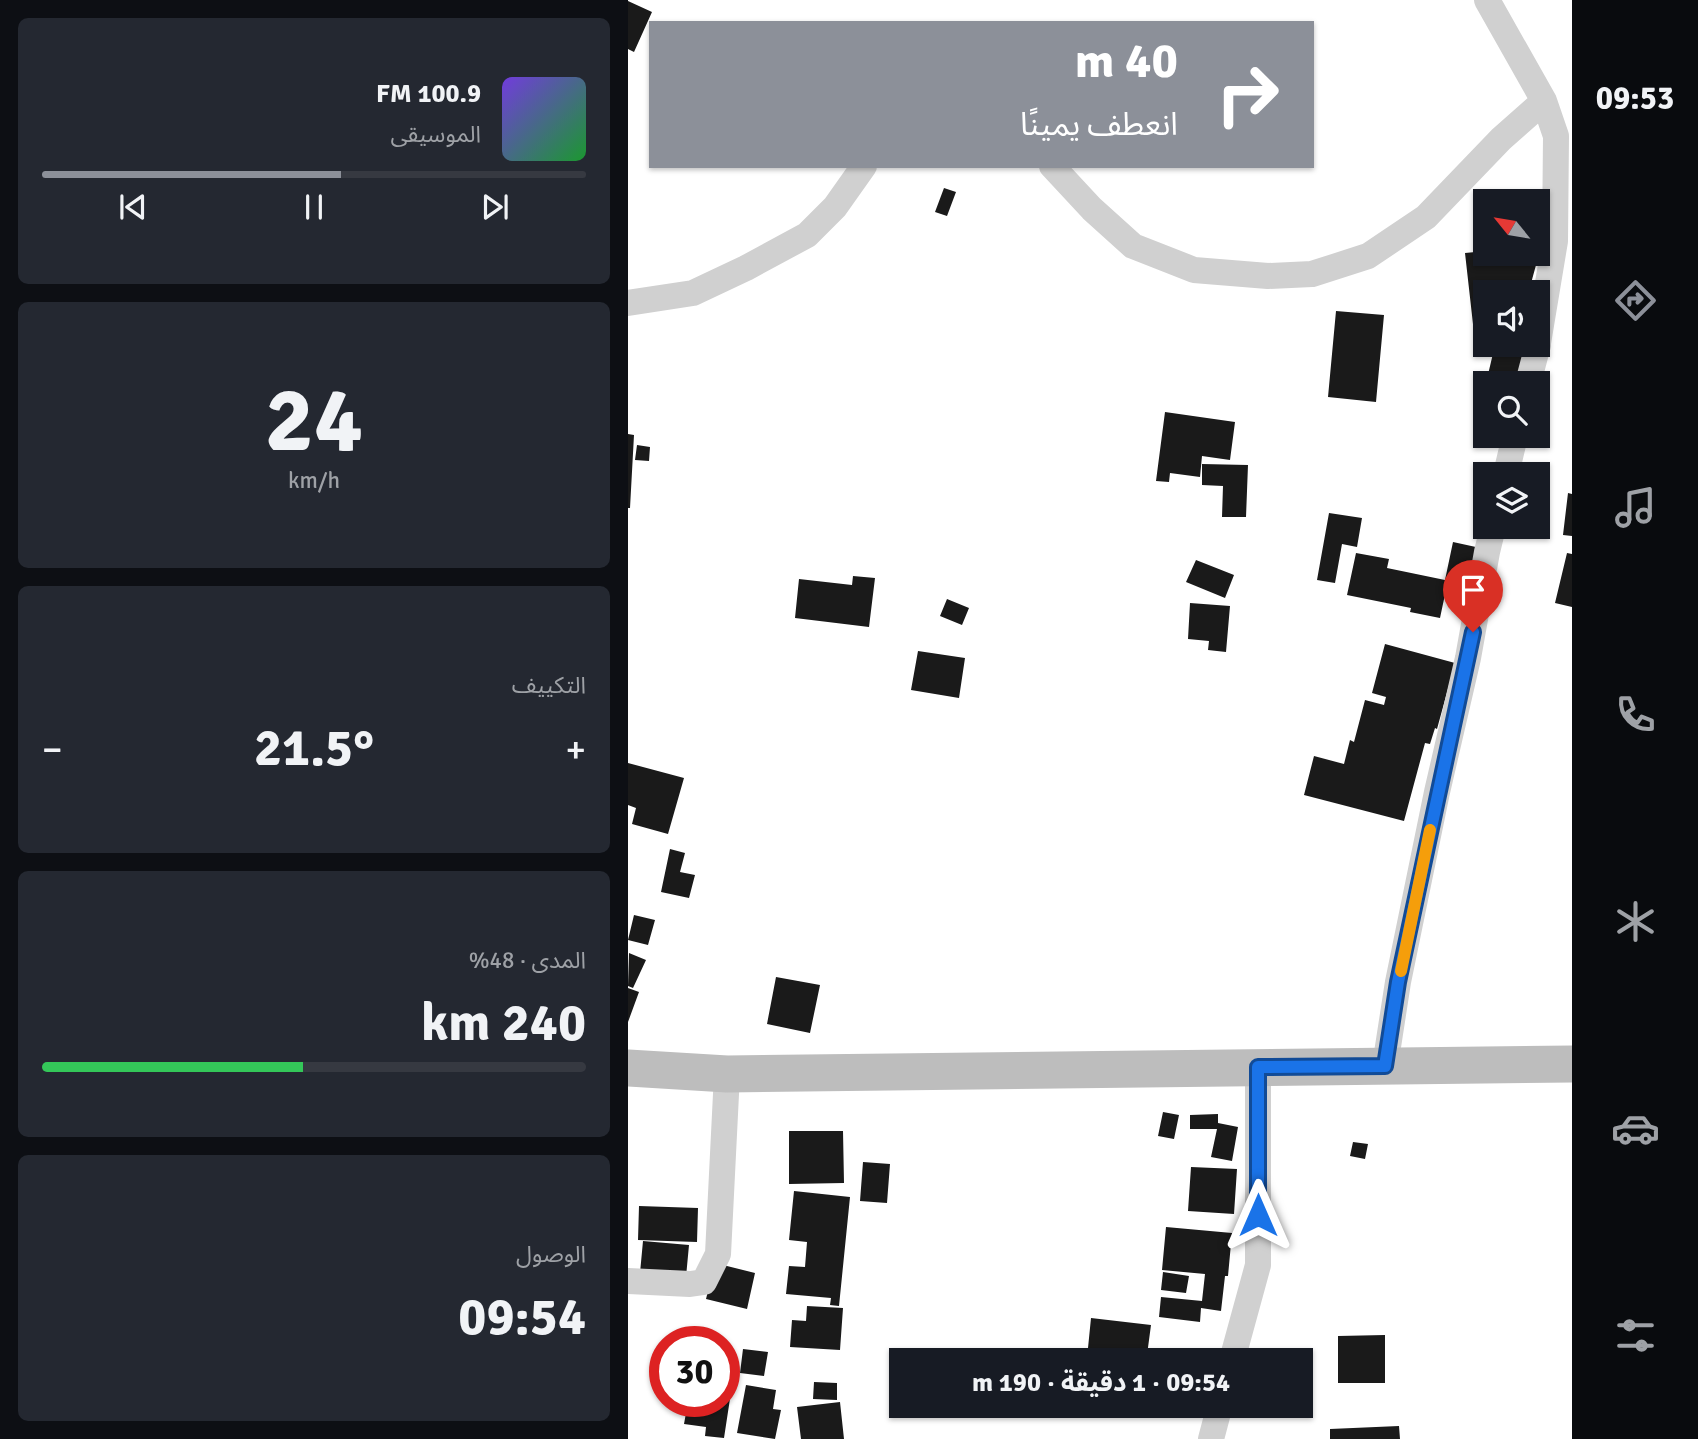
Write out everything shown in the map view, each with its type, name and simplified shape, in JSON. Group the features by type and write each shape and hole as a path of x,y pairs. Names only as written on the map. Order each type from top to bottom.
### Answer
{"main road":[{"path":"628,1068 727,1074 1572,1064"}],"street":[{"path":"1487,0 1544,101 1556,136 1555,241 1549,280"},
{"path":"1054,168 1092,209 1133,246 1194,270 1268,276 1312,274 1368,256 1426,217 1501,139 1544,101"},
{"path":"628,303 693,293 807,235 834,207 863,168"},
{"path":"1385,1066 1398,982 1468,658 1490,539"},
{"path":"1235,1348 1258,1265 1258,1067"},
{"path":"628,1280 690,1284 704,1282 710,1272 718,1254 727,1074"},
{"path":"1211,1439 1217,1418"}],"building":[{"path":"628,1 652,12 634,52 628,49"},
{"path":"944,188 956,192 947,216 935,212"},
{"path":"1473,252 1473,266 1536,266 1532,280 1473,280 1473,324 1465,253"},
{"path":"1336,311 1384,315 1376,402 1328,397"},
{"path":"1492,357 1533,357 1529,371 1489,371"},
{"path":"1165,412 1235,422 1230,460 1202,456 1200,477 1170,473 1169,482 1156,481"},
{"path":"628,434 634,435 630,508 628,508"},
{"path":"637,445 650,447 649,461 635,460"},
{"path":"1202,464 1248,465 1246,517 1222,517 1223,486 1202,485"},
{"path":"1568,493 1572,494 1572,536 1563,535"},
{"path":"1329,513 1362,518 1357,547 1342,544 1335,583 1317,580"},
{"path":"1453,542 1485,549 1477,592 1447,585 1440,618 1410,612 1411,608 1347,595 1356,553 1389,559 1387,568 1445,580"},
{"path":"1567,553 1572,554 1572,607 1555,603"},
{"path":"1196,560 1234,575 1225,598 1186,582"},
{"path":"853,576 875,578 869,627 795,618 799,579 852,585"},
{"path":"947,599 969,608 962,625 940,616"},
{"path":"1190,603 1230,606 1226,652 1208,650 1209,641 1188,639"},
{"path":"1385,644 1455,663 1437,729 1435,728 1430,744 1425,743 1404,821 1304,795 1314,756 1344,764 1350,740 1354,742 1365,700 1384,705 1386,697 1372,693"},
{"path":"918,651 965,658 959,698 911,690"},
{"path":"628,763 684,778 668,834 632,824 636,808 628,805"},
{"path":"670,849 685,853 680,872 695,875 689,898 661,892"},
{"path":"634,915 655,920 648,945 628,940"},
{"path":"629,953 646,960 633,988 628,986"},
{"path":"776,977 820,985 810,1033 767,1024"},
{"path":"628,988 639,992 628,1022"},
{"path":"1163,1112 1179,1115 1174,1139 1158,1136"},
{"path":"1218,1114 1218,1123 1238,1127 1232,1161 1211,1157 1217,1129 1190,1129 1190,1115"},
{"path":"789,1131 843,1131 844,1183 789,1184"},
{"path":"1353,1142 1368,1144 1365,1159 1350,1156"},
{"path":"863,1162 890,1164 887,1203 860,1201"},
{"path":"1191,1167 1237,1169 1234,1214 1188,1211"},
{"path":"794,1191 850,1197 839,1306 830,1305 831,1298 786,1294 789,1266 805,1267 807,1242 789,1240"},
{"path":"639,1206 698,1208 697,1242 638,1240"},
{"path":"1166,1227 1232,1233 1221,1311 1201,1308 1200,1322 1159,1317 1161,1297 1202,1301 1205,1274 1162,1270"},
{"path":"643,1241 689,1245 686,1277 640,1273"},
{"path":"715,1263 755,1273 747,1309 706,1299"},
{"path":"1163,1272 1189,1276 1186,1293 1161,1290"},
{"path":"807,1306 843,1308 840,1350 790,1347 792,1320 806,1321"},
{"path":"1091,1318 1151,1325 1148,1348 1088,1348"},
{"path":"1385,1335 1385,1383 1338,1383 1338,1336"},
{"path":"743,1349 768,1352 764,1376 740,1373"},
{"path":"814,1382 837,1383 837,1400 813,1399"},
{"path":"746,1385 776,1390 773,1409 781,1410 775,1439 737,1433"},
{"path":"840,1402 844,1439 801,1439 797,1407"},
{"path":"685,1417 727,1417 724,1438 705,1436 706,1427 684,1424"},
{"path":"1399,1426 1400,1439 1330,1439 1330,1429"}],"slow traffic":[{"path":"1401,971 1430,830"}],"route":[{"path":"1258,1215 1258,1067 1385,1066 1398,982 1473,632"}]}
